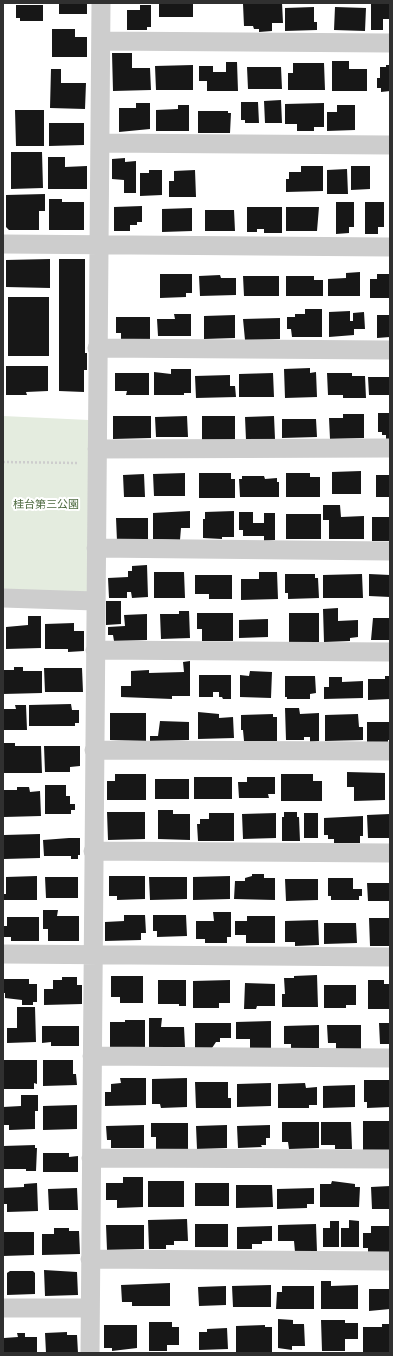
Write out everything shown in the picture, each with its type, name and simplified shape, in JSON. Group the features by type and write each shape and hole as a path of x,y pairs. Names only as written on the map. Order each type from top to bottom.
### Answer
{"street":[{"path":"90,1353 101,3"},
{"path":"101,42 390,43"},
{"path":"100,144 390,145"},
{"path":"3,244 390,246"},
{"path":"98,348 390,350"},
{"path":"97,456 390,448"},
{"path":"96,548 390,551"},
{"path":"3,598 95,601"},
{"path":"95,650 390,652"},
{"path":"94,750 390,751"},
{"path":"93,851 390,853"},
{"path":"3,954 390,956"},
{"path":"92,1056 390,1058"},
{"path":"91,1158 390,1159"},
{"path":"90,1259 390,1261"},
{"path":"3,1308 90,1308"}],"path":[{"path":"3,462 97,456"}],"green space":[{"name":"桂台第三公園","path":"3,416 89,420 90,594 3,591"}],"building":[{"path":"59,3 87,3 87,14 59,14"},
{"path":"159,3 193,3 193,17 159,17"},
{"path":"282,3 283,23 272,23 272,31 259,32 259,29 254,29 253,26 244,26 243,4"},
{"path":"371,3 390,3 390,19 383,19 383,30 371,30"},
{"path":"16,5 43,5 43,21 20,21 20,18 16,18"},
{"path":"140,5 151,5 151,27 147,27 147,30 127,30 127,10 140,10"},
{"path":"314,7 314,22 317,22 317,30 285,31 285,8"},
{"path":"335,7 366,8 365,31 334,30"},
{"path":"52,29 75,29 75,37 87,37 87,57 52,57"},
{"path":"112,53 132,53 132,68 150,68 151,90 113,91"},
{"path":"332,61 349,61 349,69 367,69 367,91 332,91"},
{"path":"226,62 237,62 238,91 207,91 207,81 199,81 199,66 213,66 213,72 226,72"},
{"path":"293,63 324,63 325,90 288,90 288,73 293,73"},
{"path":"193,65 193,90 156,90 155,66"},
{"path":"386,65 390,65 390,91 381,92 381,88 377,88 377,78 380,78 380,67 386,67"},
{"path":"247,67 281,67 282,89 248,89"},
{"path":"51,69 61,69 61,83 86,83 85,109 50,108"},
{"path":"281,100 282,123 265,123 264,101"},
{"path":"241,102 258,102 259,123 245,123 245,120 241,120"},
{"path":"136,103 150,103 150,129 119,132 119,108 136,108"},
{"path":"324,103 324,127 314,127 314,131 297,131 297,124 285,124 285,104"},
{"path":"178,105 189,105 189,131 156,131 156,110 178,109"},
{"path":"337,105 355,105 355,130 327,131 327,112 337,112"},
{"path":"15,110 44,110 44,146 16,146"},
{"path":"198,111 228,111 228,113 231,113 230,133 198,133"},
{"path":"49,123 84,123 84,145 49,146"},
{"path":"11,152 42,152 43,188 11,189"},
{"path":"48,157 65,157 65,167 87,166 87,189 48,189"},
{"path":"125,158 125,162 136,161 136,193 124,193 124,180 112,179 112,159"},
{"path":"301,166 323,166 323,191 286,192 286,179 289,179 289,172 301,172"},
{"path":"351,166 370,166 370,189 351,190"},
{"path":"347,169 348,194 327,194 327,170"},
{"path":"149,170 162,170 162,195 140,196 140,173 149,173"},
{"path":"195,170 196,197 169,197 169,181 174,181 174,171"},
{"path":"45,194 45,211 39,211 39,230 9,230 6,227 6,195"},
{"path":"49,199 62,199 62,202 84,202 84,230 49,230"},
{"path":"336,202 354,202 354,227 349,227 349,233 336,234"},
{"path":"365,202 384,202 384,227 378,227 378,234 365,234"},
{"path":"142,206 142,222 137,222 137,225 130,225 130,231 114,231 114,207"},
{"path":"247,207 282,207 282,233 264,233 264,229 257,229 257,232 247,232"},
{"path":"286,207 319,207 317,231 286,231"},
{"path":"192,208 192,231 162,232 162,209"},
{"path":"205,210 234,210 235,231 205,231"},
{"path":"50,259 50,288 6,287 6,260"},
{"path":"59,259 85,259 85,353 87,353 87,370 84,370 84,392 59,391"},
{"path":"360,272 360,296 328,296 328,279 346,278 346,273"},
{"path":"160,274 192,274 192,293 186,293 186,297 160,298"},
{"path":"377,274 390,274 390,298 370,298 370,279 377,279"},
{"path":"220,275 221,278 236,278 236,295 200,296 199,276"},
{"path":"243,276 279,276 279,296 244,296"},
{"path":"286,276 314,276 314,280 323,280 323,296 286,296"},
{"path":"8,297 49,297 49,356 8,356"},
{"path":"305,309 322,309 322,337 292,337 291,329 287,329 287,317 295,317 295,314 305,314"},
{"path":"350,311 350,321 353,321 353,313 364,312 365,329 354,329 354,335 329,337 329,312"},
{"path":"174,314 191,314 191,336 158,336 157,319 175,319"},
{"path":"235,315 235,338 204,339 204,316"},
{"path":"377,315 390,315 390,337 377,338"},
{"path":"116,317 150,317 150,339 121,339 121,333 116,333"},
{"path":"280,318 280,339 245,340 243,319"},
{"path":"6,366 48,366 48,391 26,392 27,395 6,395"},
{"path":"310,368 310,373 316,372 317,397 285,398 284,369"},
{"path":"171,369 191,369 191,393 184,393 184,395 154,395 154,372 171,374"},
{"path":"115,373 149,373 149,395 126,395 127,391 115,391"},
{"path":"273,373 274,397 239,397 239,374"},
{"path":"327,373 352,373 352,376 365,376 366,398 343,398 343,395 328,395"},
{"path":"230,375 230,386 235,386 236,397 196,398 195,376"},
{"path":"368,377 390,377 390,395 369,395"},
{"path":"378,413 390,413 390,439 386,439 386,435 382,435 382,432 378,432"},
{"path":"343,414 364,414 364,438 330,439 329,418 343,418"},
{"path":"113,416 151,416 151,438 113,439"},
{"path":"187,416 188,437 156,437 155,417"},
{"path":"202,416 235,416 235,440 202,440"},
{"path":"274,416 275,439 246,440 245,417"},
{"path":"282,419 316,419 317,437 282,438"},
{"path":"361,471 361,494 332,494 332,472"},
{"path":"185,473 185,496 154,496 153,474"},
{"path":"199,473 231,473 231,479 235,479 235,498 199,498"},
{"path":"286,473 310,473 310,477 320,477 320,497 286,497"},
{"path":"144,474 145,497 124,497 123,475"},
{"path":"376,475 390,475 390,497 376,497"},
{"path":"242,476 264,476 265,479 277,478 277,482 279,482 279,497 240,497 239,479 242,479"},
{"path":"323,505 340,505 341,517 364,516 364,539 329,539 329,520 323,520"},
{"path":"190,511 190,528 181,528 180,540 153,539 153,513"},
{"path":"234,511 234,537 222,537 222,539 203,538 203,519 205,519 205,512"},
{"path":"239,512 253,512 253,523 264,523 264,513 275,513 275,540 264,541 264,536 243,536 243,530 239,530"},
{"path":"286,514 321,514 321,539 286,539"},
{"path":"372,517 390,517 390,541 372,541"},
{"path":"116,518 148,518 148,539 117,541"},
{"path":"147,565 148,597 132,598 131,592 127,592 127,598 109,598 108,578 128,577 128,571 132,571 132,566"},
{"path":"154,572 184,572 185,598 154,598"},
{"path":"259,572 277,572 278,599 241,600 241,579 259,579"},
{"path":"285,574 315,574 315,578 318,578 319,598 288,599 288,593 285,593"},
{"path":"362,574 363,598 323,598 323,575"},
{"path":"369,574 390,575 390,597 369,596"},
{"path":"195,575 232,575 232,599 209,599 209,594 195,594"},
{"path":"106,601 121,601 121,624 106,625"},
{"path":"338,608 338,621 358,620 358,637 350,638 350,641 324,642 323,609"},
{"path":"179,611 189,611 190,638 161,639 160,614 179,614"},
{"path":"197,613 233,613 233,641 202,641 202,629 197,629"},
{"path":"289,613 319,613 319,642 289,642"},
{"path":"147,614 147,640 114,641 113,635 108,635 108,627 125,626 124,615"},
{"path":"28,616 41,616 41,648 6,649 6,627 28,625"},
{"path":"373,618 390,618 390,640 371,640"},
{"path":"268,619 268,637 239,638 239,620"},
{"path":"74,623 74,631 84,631 84,651 68,652 68,649 45,649 45,624"},
{"path":"190,661 190,696 172,696 172,699 121,697 121,686 131,686 131,671 149,670 149,673 184,672 183,662"},
{"path":"14,667 23,667 23,671 42,671 42,693 3,694 3,670 14,670"},
{"path":"44,668 82,668 83,692 45,692"},
{"path":"250,671 272,672 271,698 240,697 240,675 249,676"},
{"path":"199,675 231,675 231,699 223,699 222,697 219,697 219,692 213,692 213,697 199,697"},
{"path":"285,676 315,676 316,693 310,694 310,699 287,699 287,697 285,697"},
{"path":"385,676 390,676 390,699 368,700 368,679 385,679"},
{"path":"329,677 342,677 342,682 363,681 363,698 324,699 324,687 329,687"},
{"path":"71,704 72,710 79,710 79,723 75,723 75,726 29,726 29,705"},
{"path":"15,705 26,705 27,730 3,730 3,709 16,709"},
{"path":"285,708 299,708 300,714 319,713 319,741 310,742 310,737 304,737 304,740 286,740"},
{"path":"198,712 219,714 219,718 233,717 234,738 198,739"},
{"path":"110,713 146,713 146,741 110,740"},
{"path":"273,714 273,717 277,717 277,741 244,741 243,730 241,730 241,715"},
{"path":"358,714 359,727 363,727 363,740 325,741 325,715"},
{"path":"160,721 189,722 189,740 150,741 150,736 158,736"},
{"path":"367,722 390,722 390,740 388,740 388,743 367,743"},
{"path":"3,743 15,743 15,746 41,746 42,773 3,773"},
{"path":"44,746 80,746 80,766 70,767 70,772 45,772"},
{"path":"347,772 385,773 385,800 354,801 354,787 347,787"},
{"path":"115,774 146,774 146,800 107,800 107,781 115,781"},
{"path":"281,774 313,774 313,781 322,781 322,801 281,801"},
{"path":"194,777 232,777 232,799 194,799"},
{"path":"247,777 275,777 275,794 268,794 269,798 239,798 238,782 247,782"},
{"path":"155,779 189,779 189,799 155,799"},
{"path":"45,785 66,785 66,796 70,796 70,804 75,804 75,810 71,810 71,814 45,814"},
{"path":"17,787 29,787 30,792 40,791 41,816 4,817 4,790 17,790"},
{"path":"158,810 173,810 173,814 190,814 190,840 158,839"},
{"path":"107,812 145,812 145,839 108,840"},
{"path":"284,812 297,812 297,817 299,817 300,841 282,841 282,817 284,817"},
{"path":"209,813 234,813 234,841 198,841 197,824 200,824 200,819 209,819"},
{"path":"276,813 276,838 243,839 242,814"},
{"path":"304,813 318,813 318,838 304,838"},
{"path":"390,814 390,838 368,838 367,815"},
{"path":"363,816 363,836 360,836 360,843 334,843 334,839 328,839 328,835 324,835 324,818"},
{"path":"40,834 40,858 4,859 4,835"},
{"path":"80,838 80,855 78,855 78,859 71,859 71,856 44,856 43,840"},
{"path":"252,874 264,874 264,878 275,878 275,900 234,899 235,881 245,881 245,878 252,876"},
{"path":"37,876 37,900 3,900 3,894 6,894 6,877"},
{"path":"109,876 145,876 145,899 117,900 117,896 109,896"},
{"path":"230,876 230,899 193,900 193,877"},
{"path":"45,877 78,877 78,898 46,898"},
{"path":"149,877 187,877 187,899 150,900"},
{"path":"328,878 353,878 353,889 362,889 362,896 359,896 359,900 331,900 331,896 328,896"},
{"path":"285,879 318,879 318,900 286,901"},
{"path":"367,883 390,883 390,901 368,901"},
{"path":"43,910 58,910 57,916 79,916 79,941 48,941 48,929 43,929"},
{"path":"213,912 231,912 231,937 227,937 227,943 205,943 205,939 196,939 196,921 214,921"},
{"path":"124,915 145,915 146,933 141,933 141,940 105,941 105,922 124,921"},
{"path":"153,915 186,915 187,936 157,937 157,931 153,931"},
{"path":"247,916 275,916 275,943 246,943 246,935 235,935 235,921 247,921"},
{"path":"7,917 39,917 39,941 11,941 11,937 4,937 4,926 7,926"},
{"path":"369,918 390,918 390,946 370,946"},
{"path":"318,920 319,945 295,946 295,942 285,942 285,921"},
{"path":"324,923 356,923 357,943 324,944"},
{"path":"317,975 318,1007 282,1007 282,994 285,994 284,978"},
{"path":"111,976 143,976 143,1003 120,1003 120,997 111,997"},
{"path":"62,977 77,977 77,985 82,985 82,1004 44,1005 44,989 53,989 53,980 62,980"},
{"path":"3,979 29,979 29,984 37,984 37,1002 33,1002 33,1005 22,1005 22,1000 5,998 5,993 3,993"},
{"path":"158,980 186,980 186,1006 179,1006 179,1004 158,1004"},
{"path":"230,980 230,1003 219,1003 219,1008 193,1008 193,981"},
{"path":"368,980 384,980 384,984 390,984 390,1009 368,1009"},
{"path":"245,983 275,984 275,1006 257,1006 256,1009 244,1009"},
{"path":"324,985 356,985 356,1005 346,1005 346,1008 324,1008"},
{"path":"17,1007 35,1007 36,1042 7,1043 7,1028 17,1028"},
{"path":"149,1018 162,1018 161,1027 184,1027 185,1047 149,1047"},
{"path":"125,1020 145,1020 145,1047 110,1047 110,1022 125,1022"},
{"path":"271,1021 271,1048 250,1049 250,1039 236,1039 236,1022"},
{"path":"195,1023 231,1023 231,1038 220,1038 220,1042 216,1042 212,1048 195,1049"},
{"path":"379,1023 390,1023 390,1044 380,1044"},
{"path":"319,1025 319,1049 291,1049 291,1044 284,1044 284,1026"},
{"path":"327,1025 361,1025 361,1049 336,1050 336,1043 328,1043"},
{"path":"42,1026 79,1026 79,1046 51,1046 51,1042 42,1043"},
{"path":"3,1060 37,1060 37,1084 34,1083 34,1089 3,1089"},
{"path":"43,1060 73,1060 73,1074 76,1074 77,1085 43,1086"},
{"path":"120,1078 146,1078 146,1105 105,1106 105,1092 111,1092 111,1084 121,1083"},
{"path":"187,1078 187,1107 161,1108 160,1104 152,1104 152,1079"},
{"path":"364,1080 390,1080 390,1107 367,1108 367,1102 364,1102"},
{"path":"195,1082 228,1082 228,1098 231,1098 231,1108 196,1108"},
{"path":"271,1083 271,1106 237,1107 237,1084"},
{"path":"305,1083 306,1088 317,1087 317,1105 309,1105 309,1108 278,1108 278,1084"},
{"path":"355,1085 355,1107 323,1108 323,1086"},
{"path":"21,1095 38,1095 38,1111 35,1111 35,1129 9,1130 9,1125 3,1125 3,1107 21,1106"},
{"path":"77,1105 77,1129 43,1130 43,1106"},
{"path":"363,1121 390,1121 390,1150 363,1150"},
{"path":"282,1122 319,1122 319,1148 289,1149 288,1142 282,1142"},
{"path":"321,1122 351,1122 352,1149 335,1149 335,1145 321,1145"},
{"path":"151,1123 188,1123 188,1149 156,1149 156,1137 151,1137"},
{"path":"144,1125 144,1148 111,1148 111,1140 107,1140 106,1126"},
{"path":"227,1125 227,1148 197,1149 196,1126"},
{"path":"270,1125 270,1138 266,1138 266,1145 261,1145 262,1147 238,1148 237,1126"},
{"path":"35,1145 35,1148 37,1148 36,1171 26,1171 26,1169 4,1169 3,1146"},
{"path":"43,1153 69,1153 69,1157 78,1156 78,1172 43,1172"},
{"path":"123,1177 143,1177 143,1207 117,1208 117,1200 106,1200 106,1183 123,1183"},
{"path":"148,1181 184,1181 184,1207 148,1207"},
{"path":"332,1181 355,1184 355,1187 360,1187 359,1207 320,1207 320,1184 331,1184"},
{"path":"37,1183 38,1211 7,1212 7,1204 3,1204 3,1188 24,1187 24,1184"},
{"path":"195,1183 229,1183 229,1206 195,1206"},
{"path":"236,1185 272,1185 273,1207 236,1208"},
{"path":"390,1186 390,1209 372,1209 371,1187"},
{"path":"77,1188 78,1210 49,1210 48,1189"},
{"path":"314,1188 314,1204 307,1204 307,1208 277,1209 277,1189"},
{"path":"187,1219 188,1241 174,1241 174,1245 166,1245 166,1249 149,1249 148,1220"},
{"path":"349,1220 359,1221 359,1247 341,1247 341,1228 349,1228"},
{"path":"330,1221 339,1221 339,1247 323,1247 323,1228 330,1228"},
{"path":"195,1224 228,1224 228,1247 195,1247"},
{"path":"316,1224 317,1252 295,1252 294,1241 278,1241 278,1225"},
{"path":"106,1225 144,1225 144,1249 107,1250"},
{"path":"272,1226 272,1241 262,1241 262,1244 252,1244 252,1249 237,1249 237,1227"},
{"path":"371,1226 390,1226 390,1252 368,1252 368,1248 363,1248 363,1233 371,1233"},
{"path":"54,1228 69,1228 69,1231 79,1231 80,1254 42,1255 42,1234 54,1234"},
{"path":"4,1232 34,1232 34,1255 3,1256"},
{"path":"44,1270 77,1272 78,1295 45,1296"},
{"path":"10,1271 33,1271 35,1273 35,1294 7,1295 7,1273"},
{"path":"321,1281 331,1281 331,1286 358,1285 358,1309 321,1309"},
{"path":"170,1283 170,1306 132,1306 132,1302 122,1302 121,1285"},
{"path":"271,1285 271,1307 233,1307 232,1286"},
{"path":"226,1286 226,1305 199,1306 198,1287"},
{"path":"282,1286 314,1286 314,1309 276,1309 277,1292 282,1292"},
{"path":"369,1289 390,1289 390,1309 369,1311"},
{"path":"278,1319 293,1320 293,1324 304,1324 305,1346 292,1346 292,1350 278,1348"},
{"path":"321,1320 345,1320 345,1323 358,1323 358,1339 345,1339 345,1351 322,1351"},
{"path":"149,1322 172,1322 172,1327 179,1327 179,1345 167,1345 167,1351 149,1351"},
{"path":"382,1324 390,1324 390,1352 363,1352 363,1327 382,1327"},
{"path":"104,1325 137,1325 137,1348 112,1351 112,1348 104,1348"},
{"path":"265,1325 265,1327 272,1327 272,1352 236,1353 236,1326"},
{"path":"227,1328 228,1349 199,1350 199,1332 207,1332 207,1329"},
{"path":"67,1332 67,1335 77,1335 78,1353 46,1353 45,1333"},
{"path":"17,1333 25,1333 25,1337 37,1337 37,1353 3,1353 4,1338 18,1337"}]}
